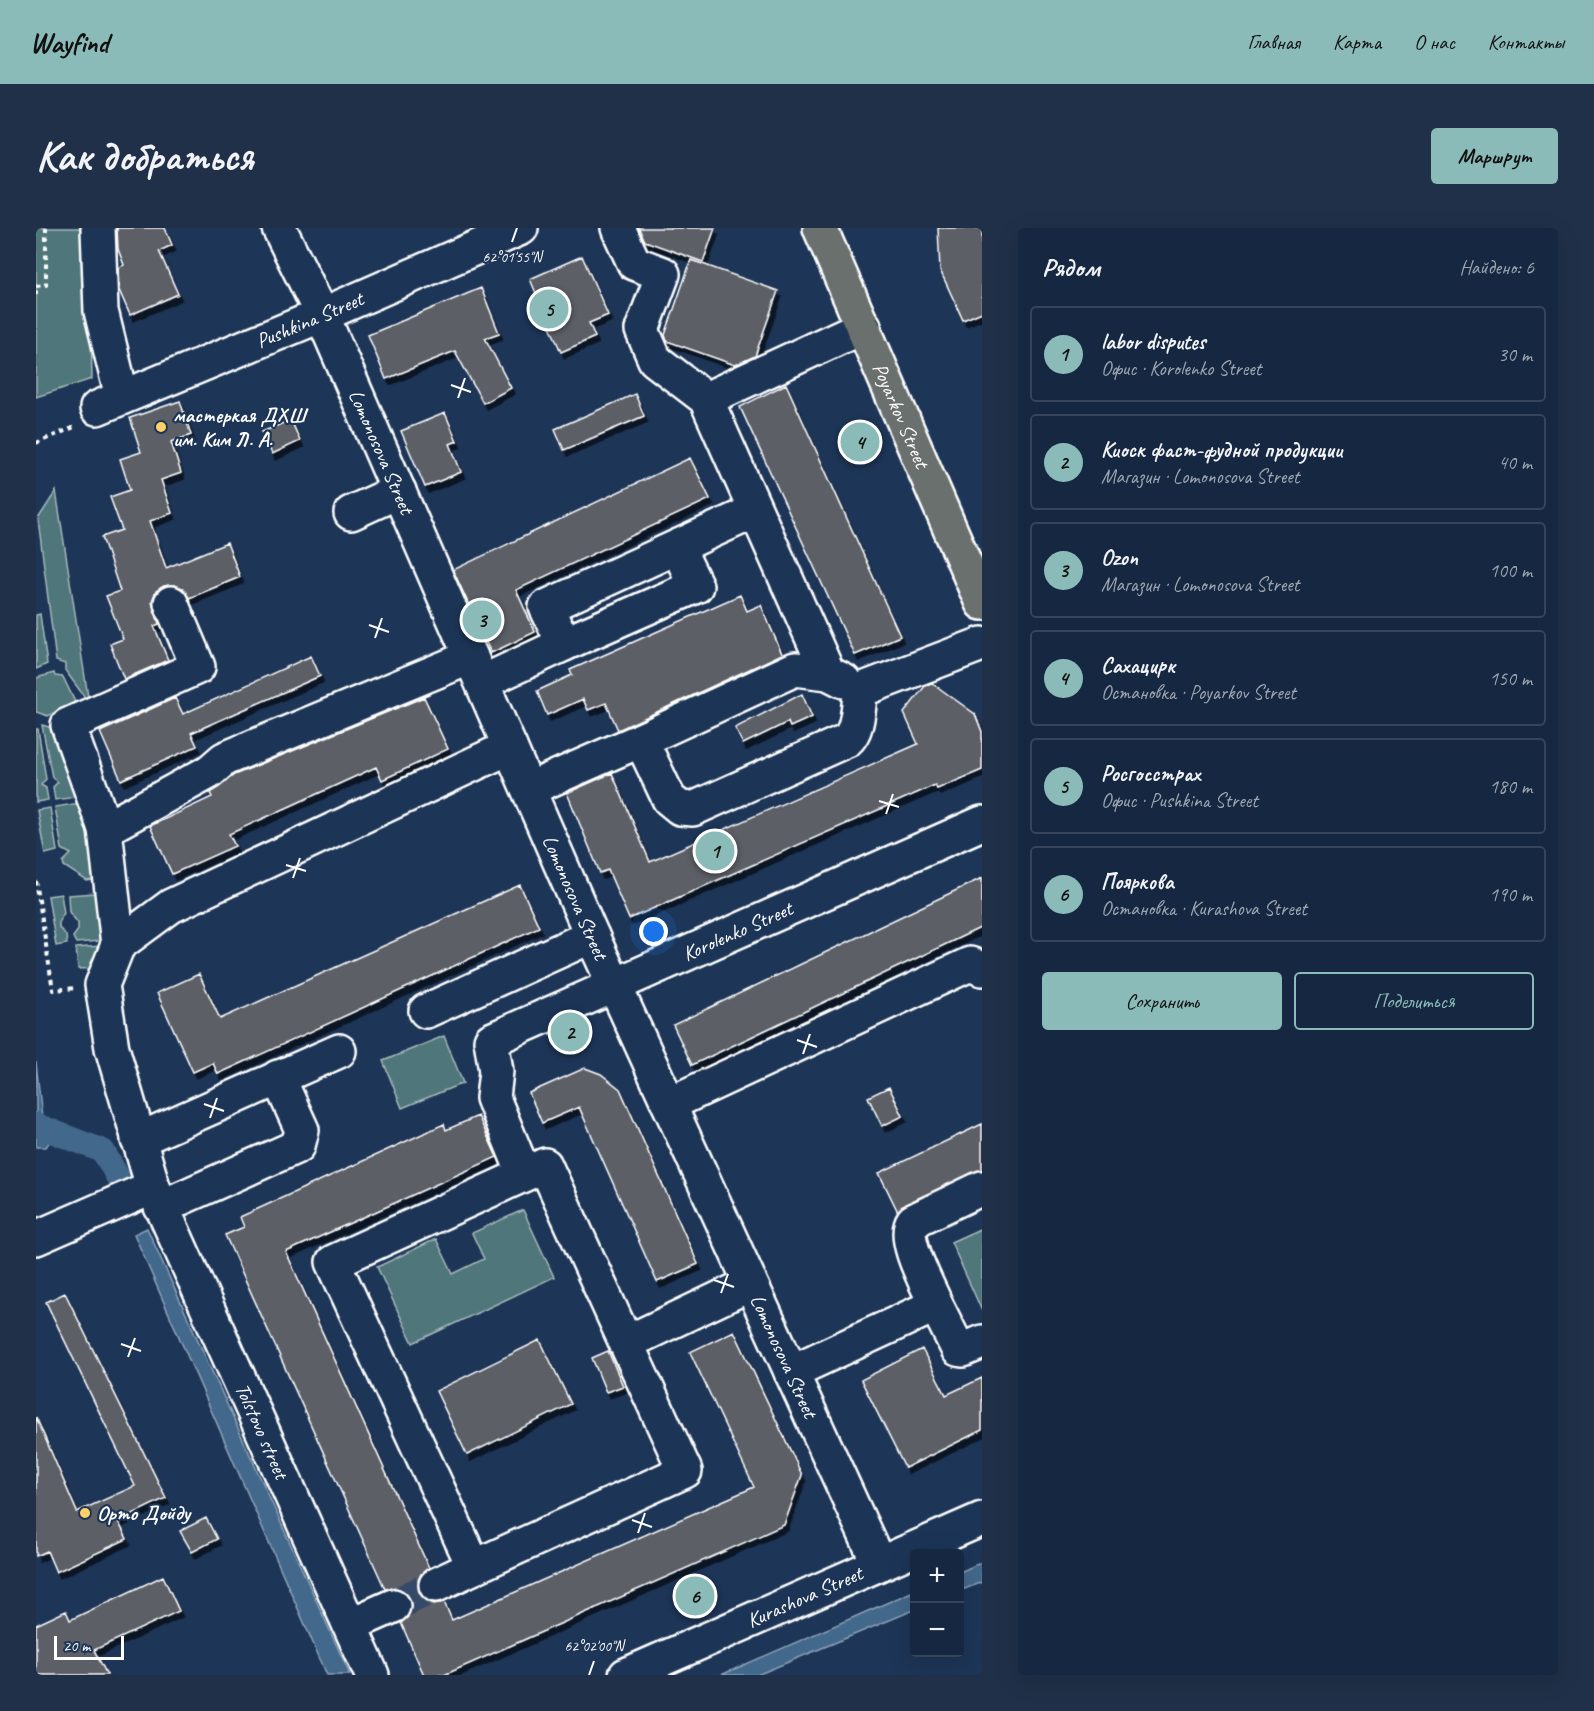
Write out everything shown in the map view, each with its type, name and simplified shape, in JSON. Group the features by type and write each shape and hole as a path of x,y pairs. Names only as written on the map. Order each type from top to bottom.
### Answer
{"main road":[{"name":"Poyarkov Street","path":"820,228 982,603"}],"street":[{"path":"98,228 101,311 109,402"},
{"name":"Lomonosova Street","path":"279,228 322,315 592,936 878,1563"},
{"name":"Pushkina Street","path":"109,402 322,315 521,228"},
{"path":"618,228 634,263 663,274 642,330 655,360 706,399 828,673"},
{"path":"706,399 864,326"},
{"path":"351,513 399,492"},
{"path":"564,644 546,607 755,511"},
{"path":"105,829 209,772 224,759 477,670 564,644 696,586 677,547"},
{"path":"102,985 118,945 105,829 68,725 198,667 171,603"},
{"path":"529,789 795,669 828,673 861,690 982,644"},
{"path":"641,740 669,799 680,808 693,809 847,740 855,727 861,690"},
{"path":"118,945 171,906 510,747"},
{"name":"Korolenko Street","path":"524,1174 494,1098 496,1071 491,1040 982,823"},
{"path":"426,1011 592,936"},
{"path":"669,1104 970,964 982,969"},
{"name":"Tolstovo street","path":"102,985 112,1048 157,1197 372,1675"},
{"path":"138,1140 339,1051"},
{"path":"36,1238 298,1146 302,1130 278,1077"},
{"path":"436,1585 474,1568 685,1471 545,1165 333,1262 474,1568"},
{"path":"982,1188 913,1221 909,1226 910,1241 936,1305 958,1349 963,1350 982,1342"},
{"path":"626,1343 750,1284"},
{"path":"791,1372 936,1305"},
{"name":"Kurashova Street","path":"626,1675 982,1519"},
{"path":"350,1625 393,1606"}],"path":[{"path":"36,295 36,286 46,285 46,228"},
{"path":"36,443 86,423 109,402"},
{"path":"36,881 52,990 102,985"}],"green space":[{"path":"36,228 89,228 92,379 36,397"},
{"path":"56,491 89,703 65,670 65,664 56,661 38,519"},
{"path":"40,614 47,664 36,669 36,615"},
{"path":"54,673 55,676 63,677 75,702 48,716 36,712 36,678"},
{"path":"42,725 67,732 91,795 55,800 53,787 58,782 52,777"},
{"path":"36,729 38,729 46,779 41,785 46,788 48,800 36,802"},
{"path":"92,801 105,878 87,881 64,866 63,862 71,854 62,849 55,807"},
{"path":"50,808 57,851 45,854 37,810"},
{"path":"96,893 100,941 76,943 73,937 78,930 78,923 69,912 68,895"},
{"path":"61,894 64,913 59,921 59,928 66,935 67,944 56,946 48,896"},
{"path":"101,946 103,968 78,969 76,948"},
{"path":"444,1036 463,1083 402,1108 383,1061"},
{"path":"523,1210 554,1277 413,1343 377,1267 436,1239 453,1274 484,1259 472,1233"},
{"path":"982,1228 982,1311 951,1242"}],"water":[{"path":"36,1062 42,1118 59,1128 46,1147 36,1147"},
{"path":"147,1228 350,1675 327,1675 134,1234"},
{"path":"982,1562 982,1582 964,1589 964,1570"},
{"path":"910,1593 910,1612 757,1675 721,1675"}],"building":[{"path":"117,228 165,228 172,245 159,251 178,294 130,315 119,290 118,268 124,265 118,249"},
{"path":"639,228 715,228 703,262 645,241"},
{"path":"938,228 982,228 982,312 963,320 940,270"},
{"path":"582,256 608,315 589,323 595,337 561,352 530,279"},
{"path":"691,260 778,291 755,356 735,365 667,341 665,335"},
{"path":"481,288 499,333 485,338 511,388 483,403 455,351 386,379 368,335"},
{"path":"786,384 900,636 855,655 740,407"},
{"path":"635,394 644,416 564,450 555,429"},
{"path":"180,401 191,435 171,442 181,473 161,480 172,513 150,521 166,568 227,543 240,577 189,598 183,588 174,585 164,586 156,591 152,601 159,624 154,626 168,660 124,679 110,644 123,639 106,596 120,591 102,537 122,530 110,497 130,490 120,459 141,452 130,418"},
{"path":"445,413 457,441 450,444 461,472 425,487 401,431"},
{"path":"291,420 300,441 272,454 262,432"},
{"path":"690,458 710,499 516,590 535,632 491,653 453,570"},
{"path":"740,595 747,611 761,605 782,654 618,730 606,703 588,710 583,699 547,715 537,691 572,675 570,670"},
{"path":"311,656 320,676 191,733 197,746 121,780 100,732 175,698 183,714"},
{"path":"932,683 975,714 982,732 982,770 937,789 935,785 629,919 608,870 600,873 567,793 612,773 650,862 918,744 904,713 925,686"},
{"path":"802,694 812,717 790,727 788,722 743,744 735,728"},
{"path":"424,697 448,749 382,780 376,767 229,834 235,846 172,874 150,826 212,797 210,793 234,775"},
{"path":"982,878 982,927 692,1065 673,1025"},
{"path":"520,885 539,927 218,1074 213,1063 193,1072 157,993 199,974 220,1019"},
{"path":"585,1068 601,1074 620,1089 698,1264 657,1282 579,1107 542,1123 529,1093"},
{"path":"889,1087 903,1116 882,1126 868,1097"},
{"path":"478,1116 497,1157 286,1252 429,1568 421,1574 417,1583 419,1592 425,1600 434,1604 444,1602 452,1620 754,1487 690,1352 734,1331 802,1475 784,1525 444,1675 424,1675 401,1623 412,1609 410,1598 396,1587 385,1589 225,1235 244,1227 240,1217 444,1124 446,1130"},
{"path":"982,1124 982,1170 905,1204 898,1212 879,1173"},
{"path":"65,1293 166,1498 118,1521 127,1539 56,1572 47,1551 36,1556 36,1417 77,1512 135,1486 46,1302"},
{"path":"540,1340 571,1404 467,1455 436,1391"},
{"path":"922,1349 946,1395 982,1378 982,1430 905,1468 861,1380"},
{"path":"608,1351 623,1386 606,1392 592,1358"},
{"path":"206,1518 217,1539 192,1552 180,1531"},
{"path":"163,1576 179,1611 94,1650 107,1675 36,1675 36,1625 66,1611 70,1620"}],"waterway":[{"path":"36,1125 103,1151 120,1181"}],"tunnel":[{"path":"393,1606 436,1585"}],"place":[{"name":"Росгосстрах","path":"549,309"},
{"name":"мастеркая ДХШ им. Ким Л. А.","path":"161,427"},
{"name":"Сахацирк","path":"860,442"},
{"name":"Ozon","path":"482,620"},
{"name":"labor disputes","path":"715,851"},
{"name":"Киоск фаст-фудной продукции","path":"570,1032"},
{"name":"Орто Дойду","path":"85,1513"},
{"name":"Пояркова","path":"695,1596"}]}
